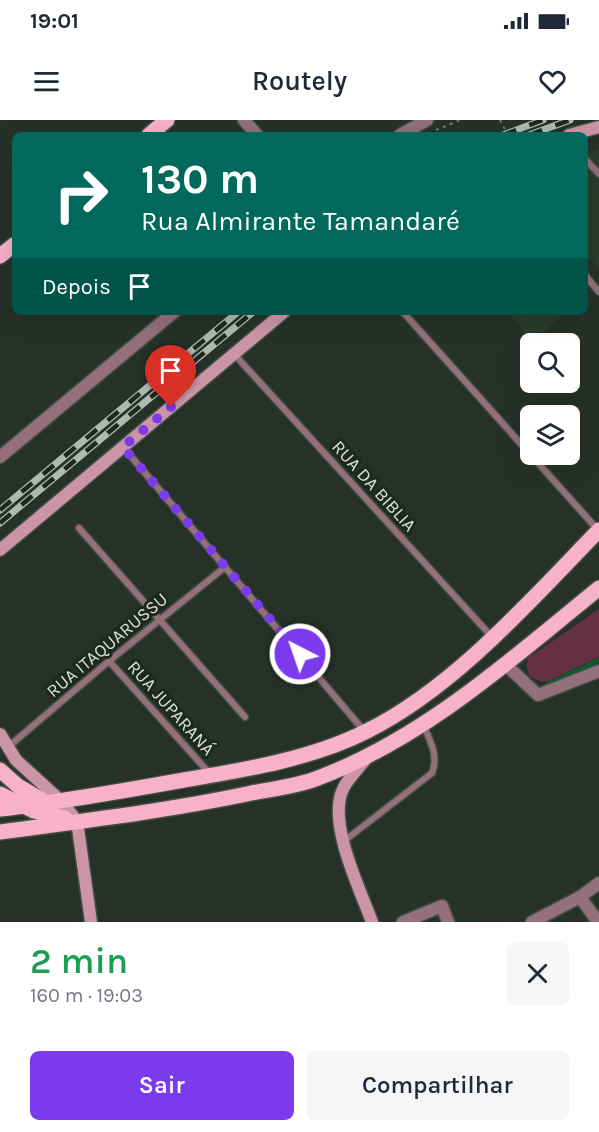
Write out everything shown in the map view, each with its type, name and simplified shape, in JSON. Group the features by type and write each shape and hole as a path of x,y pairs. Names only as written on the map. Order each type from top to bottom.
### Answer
{"main road":[{"path":"153,132 167,120"},
{"path":"580,132 599,127"},
{"path":"0,256 12,246"},
{"path":"0,550 280,315"},
{"path":"0,809 54,802 291,759 366,732 424,694 493,638 599,530"},
{"path":"0,832 212,801 316,779 369,756 423,723 505,664 599,588"},
{"path":"0,734 16,760 54,802 77,821 91,922"},
{"path":"369,756 343,788 339,800 338,819 343,841 372,922"},
{"path":"0,770 18,786 54,802"},
{"path":"0,794 40,813 77,821"}],"street":[{"path":"244,120 254,132"},
{"path":"405,132 427,120"},
{"path":"0,457 170,315"},
{"path":"505,664 537,695 542,695 599,671"},
{"path":"532,922 580,897 599,884"},
{"path":"580,897 598,922"},
{"path":"403,922 442,906 448,922"}],"lane":[{"path":"588,162 599,174"},
{"path":"588,279 599,292"},
{"path":"406,315 599,530"},
{"name":"RUA DA BIBLIA","path":"234,354 493,638"},
{"path":"123,447 366,732"},
{"path":"79,528 245,717"},
{"name":"RUA ITAQUARUSSU","path":"8,747 225,567"},
{"name":"RUA JUPARANÁ","path":"109,661 211,775"},
{"path":"343,841 432,773 436,764 436,755 423,723"}],"path":[{"path":"434,131 460,120"}],"shaded area":[{"path":"599,148 599,270 588,257 588,152"},
{"path":"510,315 563,315 543,333 525,333"},
{"path":"599,609 599,657 548,681 534,679 530,676 527,668 528,658"}],"waterway":[{"path":"548,684 599,660"}],"railway":[{"path":"511,132 543,120"},
{"path":"537,132 570,120"},
{"path":"0,510 234,315"},
{"path":"0,523 249,315"}],"route":[{"path":"171,407 123,447 300,654"}]}
